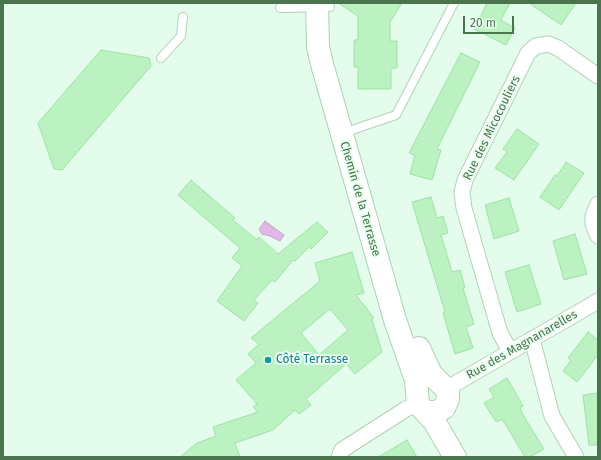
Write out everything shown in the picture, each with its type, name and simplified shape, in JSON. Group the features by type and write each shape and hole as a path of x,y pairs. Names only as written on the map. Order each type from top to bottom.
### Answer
{"street":[{"name":"Chemin de la Terrasse","path":"323,5 318,47 322,64 347,132 395,320 416,380 432,397 454,428 469,457"},
{"name":"Rue des Micocouliers","path":"510,351 500,333 464,208 462,193 465,180 528,53 536,46 548,44 558,48 598,76"},
{"path":"598,204 593,216 598,236"},
{"name":"Rue des Magnanarelles","path":"339,457 342,450 406,409 432,397 598,301"},
{"path":"532,338 552,416 576,457"},
{"name":"Chemin de la Terrasse","path":"432,397 455,457"}],"lane":[{"path":"347,132 396,115 454,3"},
{"path":"280,8 323,5"},
{"path":"161,58 181,36 183,17"}],"shaded area":[{"path":"265,221 284,235 280,241 262,234 259,229"}],"building":[{"path":"338,3 402,3 390,22 390,41 397,41 397,68 391,68 391,89 358,89 358,67 354,67 354,40 358,40 358,16"},
{"path":"487,3 510,3 501,20 515,28 506,45 474,29"},
{"path":"529,3 576,3 561,25"},
{"path":"101,50 149,58 151,66 62,170 54,169 38,123"},
{"path":"461,53 480,62 437,149 441,150 432,180 410,174 415,155 409,153"},
{"path":"517,129 539,144 514,180 495,168 507,152 503,149"},
{"path":"566,162 584,173 559,210 540,197"},
{"path":"191,180 235,218 233,220 257,240 259,237 278,254 317,222 328,232 311,249 310,246 295,261 293,260 275,282 272,280 254,300 258,303 244,321 217,301 242,266 232,258 240,248 178,195"},
{"path":"431,197 437,218 443,216 448,233 441,235 452,272 460,270 465,287 463,288 474,324 466,327 473,348 455,354 443,313 445,312 412,202"},
{"path":"509,198 519,231 494,239 485,205"},
{"path":"575,234 587,274 564,280 553,241"},
{"path":"352,252 364,293 356,295 374,318 372,319 382,352 355,374 346,364 306,399 311,405 299,414 295,410 273,430 235,443 240,457 180,457 197,443 216,436 213,427 258,412 253,407 257,404 236,380 256,363 248,354 259,344 251,338 320,281 315,263","holes":["330,309 348,330 319,355 301,333"]},
{"path":"529,265 541,304 517,312 505,272"},
{"path":"588,332 598,340 598,355 577,382 563,371 571,360 568,358"},
{"path":"507,378 523,406 520,407 523,415 544,449 530,457 525,457 502,419 496,422 484,403 494,397 489,389"},
{"path":"598,393 598,445 589,445 583,395"},
{"path":"407,440 417,457 378,457"}],"place":[{"name":"Côté Terrasse","path":"268,360"}]}
